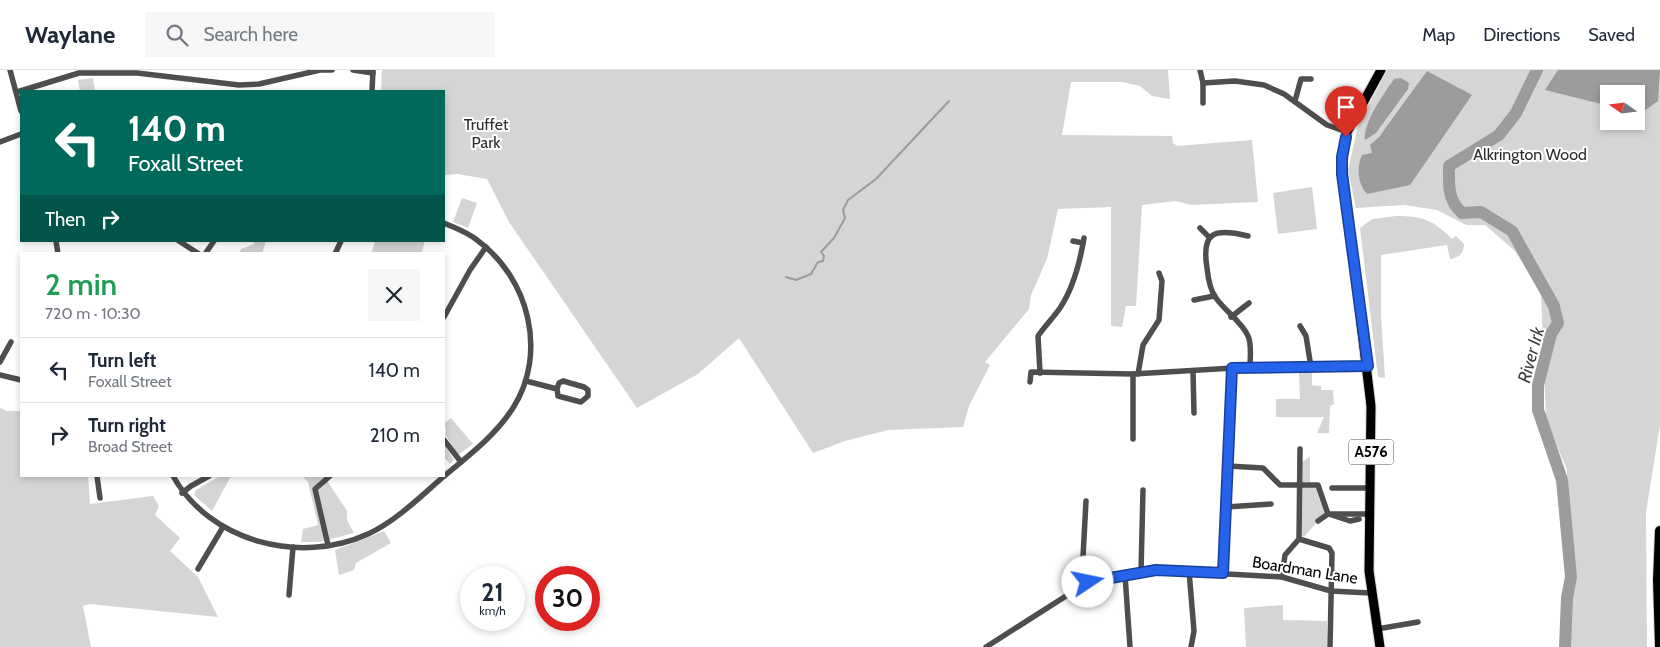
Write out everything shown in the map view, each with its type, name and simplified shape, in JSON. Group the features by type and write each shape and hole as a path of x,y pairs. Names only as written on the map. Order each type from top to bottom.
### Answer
{"highway":[{"path":"1660,531 1658,580 1660,646"}],"main road":[{"name":"A576","path":"1379,71 1347,132 1342,157 1342,174 1368,366 1371,406 1368,570 1370,593 1380,647"}],"street":[{"path":"10,70 18,92 20,105"},
{"path":"182,77 183,70"},
{"path":"24,90 79,73 137,72 252,85 320,70 332,70"},
{"path":"353,70 374,72 372,90"},
{"path":"1200,70 1203,83 1203,103"},
{"path":"1295,101 1301,79 1311,79"},
{"path":"1203,83 1236,81 1256,83 1275,89 1327,124 1347,132"},
{"path":"0,142 20,134"},
{"path":"445,223 462,231 486,247 503,264 515,283 527,314 531,342 526,381 506,420 445,475"},
{"path":"1200,228 1210,237"},
{"path":"1248,236 1227,231 1210,237 1206,240 1204,248 1208,275 1214,296 1248,337 1250,367"},
{"path":"1040,372 1038,336 1059,309 1080,262 1083,240 1073,241"},
{"path":"180,242 196,252"},
{"path":"445,315 470,270 486,247"},
{"path":"1133,439 1136,374 1143,345 1159,320 1162,281 1159,273"},
{"path":"1194,300 1214,296"},
{"path":"1231,317 1249,303"},
{"path":"1300,326 1306,336 1311,367"},
{"path":"0,362 12,342"},
{"path":"1030,382 1031,372 1136,374 1250,367 1368,366"},
{"path":"1223,573 1232,368"},
{"path":"1193,371 1194,413"},
{"path":"0,375 20,380"},
{"path":"526,381 557,389"},
{"path":"563,381 584,387 588,390 588,396 581,402 558,396 557,389 559,383 563,381"},
{"path":"445,441 461,462"},
{"path":"1282,577 1285,555 1299,539 1300,449"},
{"path":"1228,466 1263,468 1280,485 1318,485 1328,514"},
{"path":"97,477 100,498"},
{"path":"174,477 182,494 194,506 223,527 260,542 293,548 348,541 380,528 443,477"},
{"path":"182,494 191,486 208,477"},
{"path":"328,545 315,489 329,477"},
{"path":"1332,488 1370,488"},
{"path":"1141,572 1144,490"},
{"path":"1086,501 1083,557 1088,582"},
{"path":"1226,507 1271,504"},
{"path":"1328,514 1350,521 1359,519"},
{"path":"1318,521 1328,514 1370,514"},
{"path":"198,569 223,527"},
{"path":"1299,539 1329,548 1332,553 1330,647"},
{"path":"289,595 293,548"},
{"name":"Boardman Lane","path":"986,647 1088,582 1141,572 1156,570 1190,571 1282,577 1331,591 1370,593"},
{"path":"1190,571 1194,631 1191,647"},
{"path":"1125,576 1126,614 1130,647"},
{"path":"1377,629 1418,622"}],"green space":[{"name":"Truffet Park","path":"382,70 1168,70 1170,99 1152,96 1140,86 1122,82 1071,82 1062,135 1172,136 1173,143 1177,146 1252,140 1258,202 1191,205 1176,201 1142,205 1136,306 1126,306 1122,327 1111,326 1111,207 1058,209 1047,259 1031,295 1029,309 985,362 990,365 969,406 963,427 888,430 845,441 813,453 739,338 698,374 637,408 509,222 487,179 457,174 445,175 445,90 381,90"},
{"name":"Alkrington Wood","path":"1387,70 1660,70 1660,425 1646,512 1647,647 1568,647 1567,635 1576,571 1568,512 1567,470 1546,420 1541,294 1515,251 1485,225 1466,225 1437,210 1404,205 1356,208 1348,170 1358,126"},
{"path":"93,78 95,90 80,90 78,80"},
{"path":"1312,187 1317,229 1278,234 1273,193"},
{"path":"462,198 477,203 468,228 453,222"},
{"path":"1396,216 1427,220 1439,227 1452,239 1456,236 1464,244 1460,255 1450,259 1447,245 1381,255 1381,314 1385,378 1378,377 1360,228 1372,219"},
{"path":"255,242 266,242 263,252 240,252 241,249"},
{"path":"375,242 425,242 422,252 372,252"},
{"path":"1299,373 1312,373 1312,385 1321,386 1321,390 1333,390 1334,404 1330,406 1329,433 1317,433 1324,417 1276,417 1276,399 1300,399"},
{"path":"0,408 7,411 20,411 20,477 88,477 90,504 153,496 159,506 155,515 180,538 170,551 198,577 218,617 90,604 83,606 91,647 0,647"},
{"path":"451,418 473,444 458,455 445,434 445,423"},
{"path":"445,446 454,460 450,464 445,458"},
{"path":"1310,457 1310,482 1301,482 1302,462"},
{"path":"218,477 230,477 212,511 194,495 196,490"},
{"path":"303,477 325,477 347,511 347,520 354,533 319,542 301,542 303,529 318,525 308,482"},
{"path":"1301,487 1317,487 1325,513 1304,537 1301,535"},
{"path":"384,531 391,543 356,563 354,570 339,575 335,550"},
{"path":"1283,605 1283,620 1327,621 1327,647 1246,647 1244,608"}],"shaded area":[{"path":"1558,70 1660,70 1658,101 1645,110 1645,85 1600,85 1600,104 1545,90"},
{"path":"1427,71 1472,95 1410,185 1367,194 1359,176 1359,165 1362,155 1372,153 1370,145 1379,137"},
{"path":"1401,78 1409,83 1408,89 1376,133 1365,140 1367,126 1375,108 1394,79"}],"waterway":[{"name":"River Irk","path":"1537,70 1516,113 1499,135 1449,166 1449,186 1451,197 1462,213 1481,212 1512,231 1554,306 1558,323 1551,334 1538,385 1538,410 1562,480 1571,577 1567,598 1565,647"},
{"path":"786,277 796,280 811,274 818,262 823,261 824,256 821,252 834,238 845,218 843,210 848,200 876,179 949,101"}],"route":[{"path":"1088,582 1156,570 1223,573 1232,368 1368,366 1342,174 1342,157 1346,137"}]}
